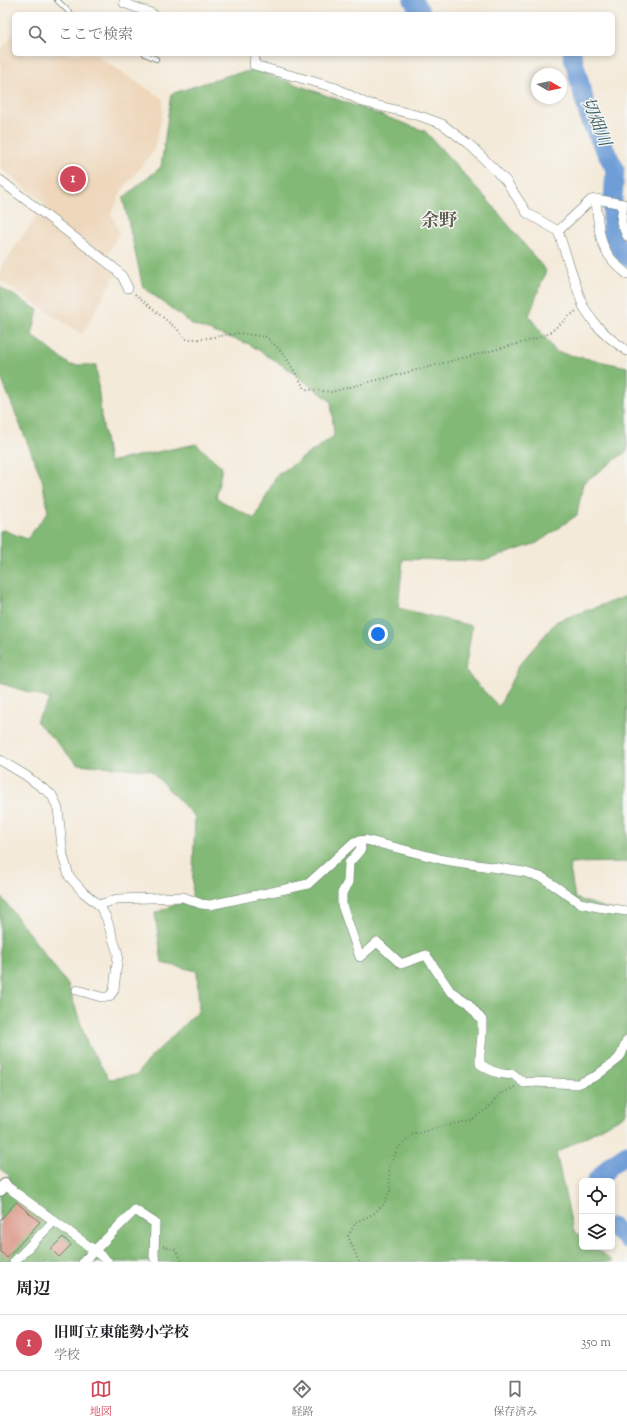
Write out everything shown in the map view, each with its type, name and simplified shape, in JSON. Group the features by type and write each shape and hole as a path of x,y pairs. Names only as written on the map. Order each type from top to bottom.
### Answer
{"street":[{"path":"124,0 124,3 148,12"},
{"path":"255,56 254,66 336,88 363,102 420,116 442,124 470,146 506,181 527,213 558,231 583,306 595,324 627,351"},
{"path":"0,180 113,267 122,276 128,288"},
{"path":"558,231 591,200 596,199 623,204 621,222 627,236"},
{"path":"596,199 598,228 603,245 610,258 627,274"},
{"path":"0,760 25,775 52,795 58,809 63,856 68,876 83,892 99,905 106,917 118,954 114,990 109,997 101,997 77,990"},
{"path":"99,905 116,899 182,896 202,904 210,905 308,884 354,842 366,840 444,860 524,872 543,878 580,903 627,911"},
{"path":"360,841 361,849 349,863 348,882 342,893 342,905 360,957 377,942 401,964 426,955 450,991 468,1003 482,1020 480,1064 499,1074 513,1074 524,1083 578,1084 596,1076 617,1060 621,1055 627,1040"},
{"path":"2,1188 54,1221 108,1262"},
{"path":"83,1262 135,1210 155,1224 154,1256 156,1262"},
{"path":"14,1262 54,1221"}],"lane":[{"path":"57,0 69,12"},
{"path":"149,56 156,59"}],"path":[{"path":"128,288 178,330 186,339 239,333 266,337 287,359 305,389 331,392 525,342 548,334 583,306"},
{"path":"358,1262 348,1236 356,1222 373,1214 384,1204 390,1191 390,1168 398,1148 412,1135 471,1120 487,1109 500,1094 524,1083"},
{"path":"154,1244 175,1250 183,1262"}],"shaded area":[{"path":"12,35 12,56 98,56 163,99 162,117 153,152 121,192 111,214 119,232 103,263 117,273 82,334 0,281 0,269 45,204 0,167 0,51"}],"green space":[{"path":"256,70 425,131 492,205 546,271 529,316 556,352 627,367 627,451 583,483 577,515 537,543 484,561 403,559 398,608 472,626 465,671 499,707 519,665 557,621 627,596 627,862 569,863 575,898 627,915 627,1109 624,1116 556,1153 573,1230 579,1235 579,1250 598,1250 613,1262 0,1262 0,1184 10,1176 0,1169 0,895 68,985 87,1043 109,1079 137,1075 147,1061 199,1010 197,971 162,963 155,913 192,898 195,817 150,770 77,764 36,721 50,699 0,683 0,531 3,530 27,539 48,512 42,479 0,375 0,287 38,310 32,335 70,365 96,365 101,415 109,462 196,444 222,467 216,498 255,519 276,476 334,436 331,401 285,367 249,344 193,325 143,287 123,198 161,167 171,94 229,75"}],"building":[{"path":"16,1202 40,1222 7,1258 0,1251 0,1220"},
{"path":"63,1237 71,1245 59,1257 51,1249"}],"waterway":[{"name":"切畑川","path":"413,0 421,12"},
{"name":"切畑川","path":"573,56 590,121 615,169 611,230 617,245 627,257"},
{"path":"599,1178 612,1164 627,1154"},
{"path":"615,1229 627,1239"}],"place":[{"name":"旧町立東能勢小学校","path":"73,179"}],"district":[{"name":"余野","path":"439,222"}]}
